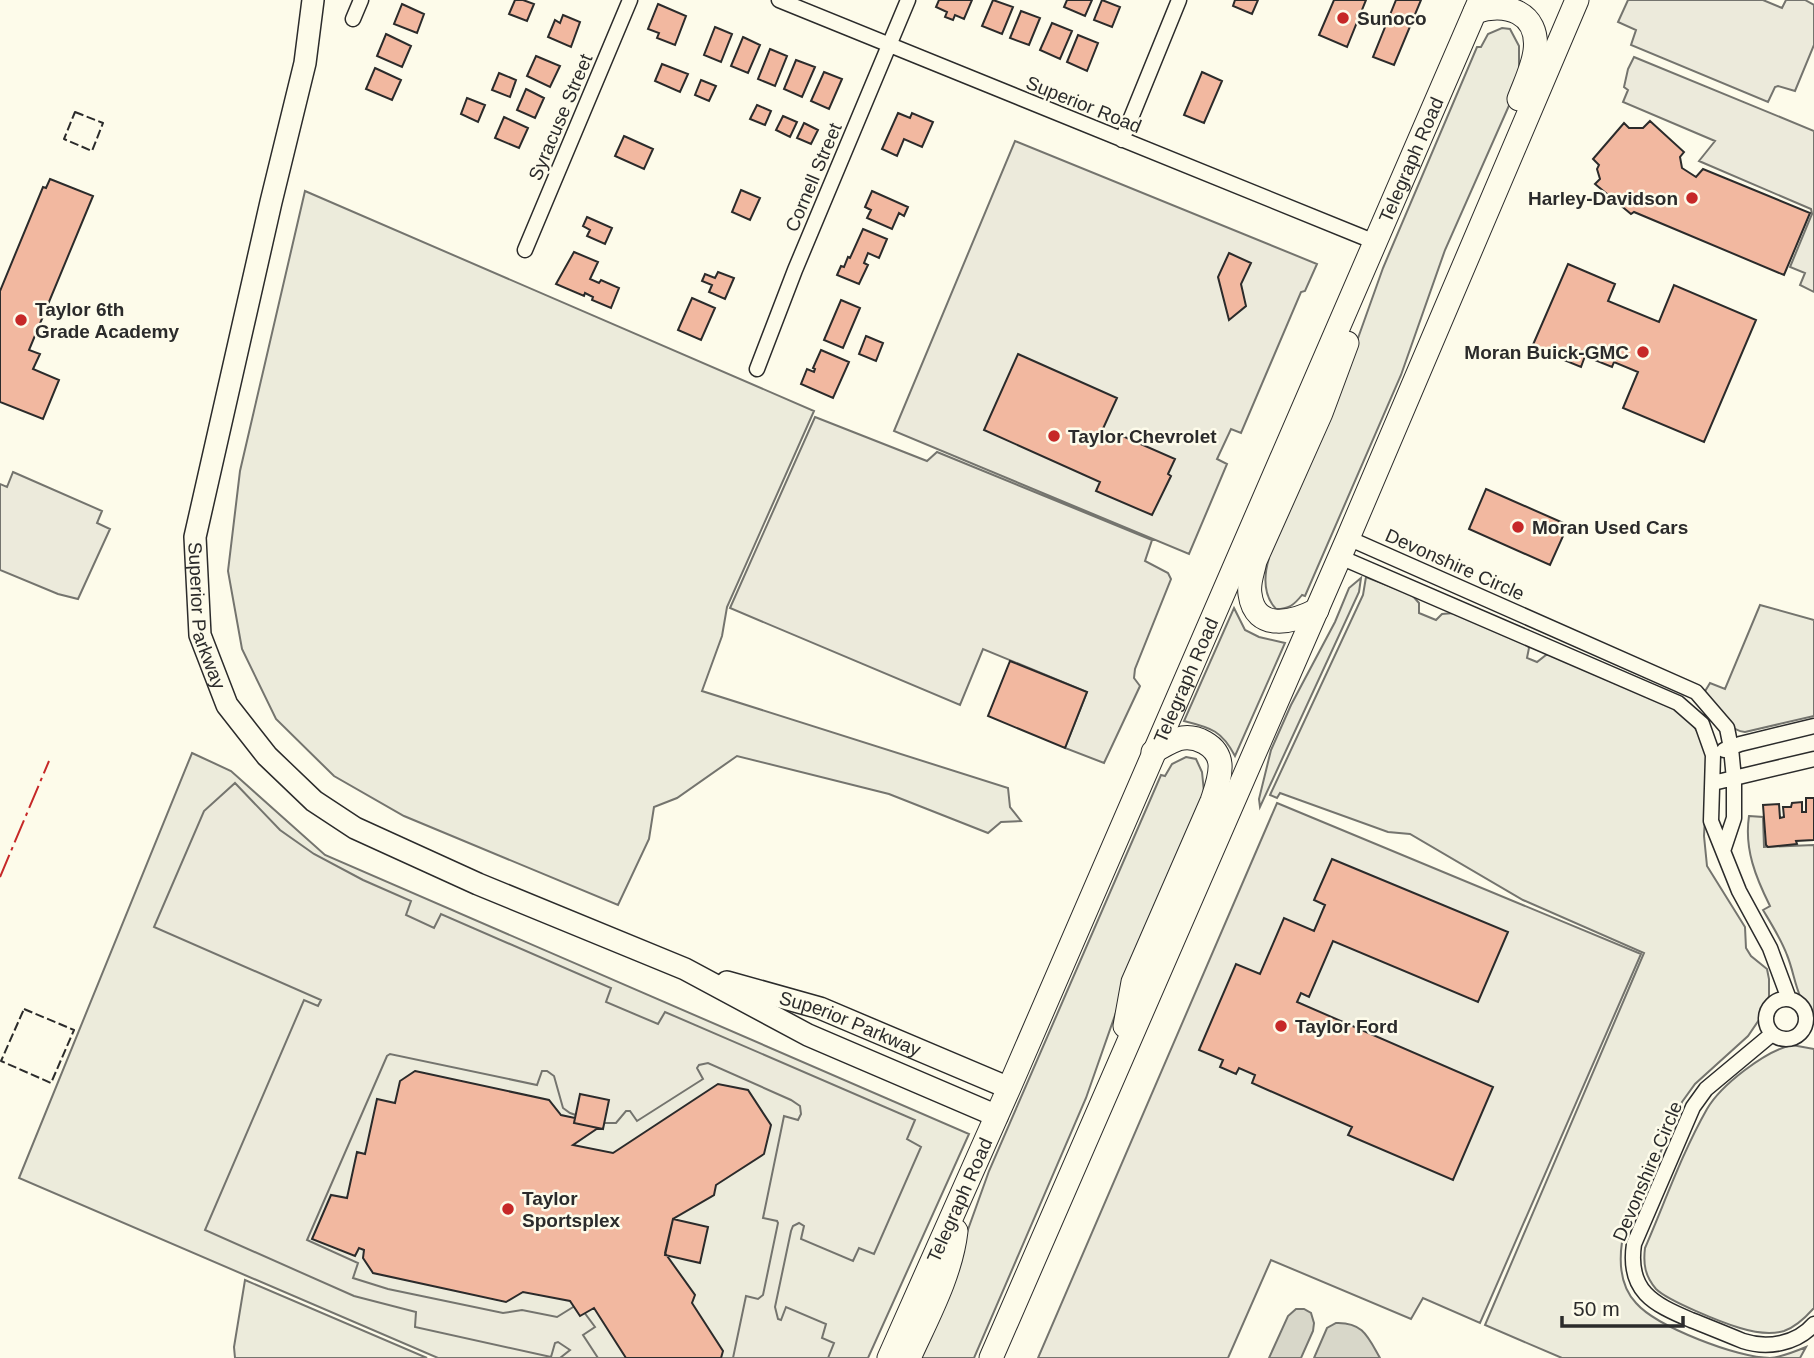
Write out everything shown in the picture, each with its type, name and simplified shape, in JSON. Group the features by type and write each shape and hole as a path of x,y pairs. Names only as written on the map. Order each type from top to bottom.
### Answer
{"main road":[{"name":"Superior Parkway","path":"313,0 304,63 195,537 200,635 226,705 267,756 314,801 355,828 478,884 685,970 808,1035 997,1116"},
{"path":"991,1358 1317,610 1577,0"},
{"path":"1436,331 1452,256 1527,78 1535,49 1533,28 1515,11 1477,6"},
{"name":"Telegraph Road","path":"889,1358 997,1116 1477,6"},
{"path":"1317,610 1289,623 1275,622 1262,616 1254,607 1250,582 1255,561 1336,376 1347,344 1350,302"},
{"path":"1117,1067 1133,982 1212,801 1219,778 1220,763 1217,755 1200,740 1188,737 1177,739 1153,752"},
{"name":"Superior Parkway","path":"685,970 820,1008 1009,1088"},
{"path":"909,1358 941,1286 954,1246 959,1200"}],"street":[{"path":"353,19 361,0"},
{"name":"Syracuse Street","path":"526,250 630,0"},
{"name":"Superior Road","path":"779,0 1375,242"},
{"name":"Cornell Street","path":"757,369 795,270 908,0"},
{"path":"1122,140 1179,0"},
{"name":"Devonshire Circle","path":"1344,547 1545,625 1696,692 1727,728 1731,748 1734,818 1724,848"},
{"name":"Devonshire Circle","path":"1344,547 1537,642 1678,703 1702,724 1713,755 1712,821 1739,891 1770,948 1788,999 1803,1009 1809,1029 1784,1039 1772,1034 1706,1089 1693,1107 1638,1235 1632,1260 1638,1283 1653,1302 1743,1341 1775,1344 1793,1339 1814,1324"},
{"path":"1537,642 1545,625"},
{"path":"1713,755 1814,726"},
{"path":"1713,783 1814,758"},
{"path":"1772,1034 1766,1023 1768,1010 1776,1001 1788,999"}],"shaded area":[{"path":"1628,0 1763,0 1782,8 1786,0 1805,0 1814,5 1814,45 1795,91 1775,87 1768,102 1631,45 1636,30 1618,22"},
{"path":"1502,28 1510,29 1519,46 1519,83 1445,250 1401,375 1305,596 1302,595 1288,607 1276,609 1266,591 1265,578 1269,558 1266,556 1337,397 1383,268 1477,47 1481,47 1488,34"},
{"path":"1634,57 1814,131 1814,292 1800,285 1805,273 1790,267 1812,214 1811,209 1699,161 1715,141 1623,102 1628,90 1624,87 1628,69"},
{"path":"1015,141 1317,264 1305,291 1301,292 1241,433 1231,429 1217,459 1227,464 1189,554 894,431"},
{"path":"305,191 814,411 727,607 722,636 702,691 1008,788 1010,807 1021,821 1001,822 988,833 889,794 737,756 677,798 654,807 649,839 618,905 404,816 334,776 276,719 242,649 228,571 240,471"},
{"path":"815,417 927,461 937,452 1152,540 1145,561 1168,573 1171,579 1135,669 1134,678 1140,686 1104,763 1065,748 1087,692 983,649 960,705 730,608"},
{"path":"13,472 102,511 97,523 110,529 78,599 58,594 0,570 0,484 7,487"},
{"path":"1366,577 1412,595 1419,603 1419,613 1436,620 1442,614 1454,613 1527,644 1527,658 1537,662 1546,655 1553,654 1673,706 1691,722 1702,739 1708,758 1704,836 1707,866 1745,927 1746,948 1751,956 1767,969 1769,996 1765,1011 1748,1036 1695,1084 1682,1102 1622,1242 1621,1266 1624,1282 1636,1303 1661,1322 1719,1347 1770,1358 1562,1358 1485,1325 1644,953 1523,900 1410,834 1388,832 1280,793 1277,798 1270,795 1363,595"},
{"path":"1361,578 1359,592 1260,807 1259,799 1271,750 1291,705 1335,622 1349,588"},
{"path":"1760,605 1814,620 1814,716 1745,732 1727,723 1704,693 1710,683 1725,689"},
{"path":"1234,608 1245,630 1259,637 1285,643 1235,756 1221,736 1202,726 1184,721"},
{"path":"192,753 231,771 325,855 969,1134 868,1358 438,1358 19,1178"},
{"path":"1186,757 1196,759 1202,772 1204,792 1120,1001 1086,1098 974,1358 917,1358 947,1288 989,1171 1161,775 1165,776 1172,764"},
{"path":"235,783 280,830 314,854 411,901 406,915 434,928 441,914 611,988 606,1002 658,1024 665,1012 915,1120 907,1139 921,1147 874,1254 859,1248 853,1261 801,1239 804,1226 799,1223 793,1226 791,1231 775,1307 778,1319 781,1320 786,1307 826,1324 822,1338 834,1343 828,1358 733,1358 746,1296 758,1299 763,1295 778,1223 763,1218 784,1116 798,1120 801,1114 800,1106 791,1100 708,1063 697,1068 703,1079 637,1121 630,1111 626,1111 616,1123 599,1123 563,1108 554,1076 547,1071 542,1071 537,1085 390,1054 307,1240 358,1263 353,1278 388,1289 503,1313 522,1310 557,1317 578,1304 595,1327 583,1335 598,1358 560,1358 570,1350 558,1342 555,1343 551,1357 415,1327 416,1312 354,1296 205,1230 304,1000 318,1006 321,1000 154,927 204,811"},
{"path":"1277,803 1641,954 1480,1323 1423,1298 1411,1319 1271,1260 1228,1358 1038,1358"},
{"path":"1749,816 1763,817 1764,847 1814,845 1814,1016 1799,995 1785,949 1763,910 1770,906 1752,863 1748,840"},
{"path":"1792,1045 1814,1049 1814,1308 1788,1329 1762,1332 1721,1321 1662,1294 1647,1275 1645,1248 1707,1109 1733,1080 1769,1054"},
{"path":"245,1280 427,1358 235,1358 234,1347"},
{"path":"1296,1309 1311,1313 1314,1323 1301,1358 1269,1358 1288,1316"},
{"path":"1336,1323 1359,1328 1368,1337 1380,1358 1314,1358 1327,1328"},
{"path":"1806,1347 1800,1358 1770,1358 1784,1355"}],"building":[{"path":"515,0 534,4 527,21 509,14"},
{"path":"939,0 972,0 964,19 955,15 953,20 945,17 947,12 936,7"},
{"path":"993,0 1013,7 1002,34 982,26"},
{"path":"1067,0 1092,0 1085,16 1064,7"},
{"path":"1102,0 1120,7 1112,27 1094,20"},
{"path":"1235,0 1258,0 1252,14 1233,6"},
{"name":"Sunoco","path":"1334,0 1366,0 1347,47 1319,35"},
{"path":"1396,0 1421,0 1394,65 1373,57"},
{"path":"402,4 424,14 417,33 394,24"},
{"path":"658,4 686,16 675,45 657,38 659,33 648,29"},
{"path":"1021,11 1040,18 1029,45 1010,38"},
{"path":"563,15 580,22 571,47 548,37 555,20 560,23"},
{"path":"1052,23 1072,31 1060,59 1040,50"},
{"path":"715,27 732,34 721,62 704,55"},
{"path":"386,34 411,46 402,67 377,56"},
{"path":"1078,35 1098,43 1087,71 1067,62"},
{"path":"743,37 760,45 748,73 731,66"},
{"path":"770,49 787,56 775,86 758,79"},
{"path":"536,56 560,66 550,87 527,76"},
{"path":"796,60 815,67 802,97 784,89"},
{"path":"662,64 688,74 680,92 655,81"},
{"path":"375,68 401,80 392,100 366,89"},
{"path":"824,72 842,79 829,109 811,101"},
{"path":"1202,72 1222,81 1204,123 1184,115"},
{"path":"499,73 516,80 510,97 492,90"},
{"path":"701,80 716,86 709,101 695,95"},
{"path":"526,89 544,98 535,118 517,110"},
{"path":"467,98 485,105 478,122 461,114"},
{"path":"757,105 771,111 765,125 750,119"},
{"path":"898,113 910,118 912,113 933,122 922,147 904,139 897,156 882,149"},
{"path":"783,116 797,122 790,137 776,130"},
{"path":"504,117 528,128 519,148 495,138"},
{"name":"Harley-Davidson","path":"1650,121 1684,152 1680,157 1682,168 1696,177 1703,169 1810,213 1784,275 1634,212 1631,214 1595,184 1600,179 1597,169 1599,165 1593,159 1624,123 1629,128 1643,128"},
{"path":"804,123 818,130 811,144 797,138"},
{"path":"624,136 653,149 644,169 615,156"},
{"name":"Taylor 6th Grade Academy","path":"50,179 93,196 29,350 40,354 33,369 59,380 43,419 0,402 0,291 43,187 46,188"},
{"path":"741,190 760,198 750,220 732,212"},
{"path":"872,191 908,207 904,216 899,213 892,229 867,218 871,210 865,207"},
{"path":"587,217 612,228 605,244 587,236 590,230 583,226"},
{"path":"863,229 887,239 879,258 868,253 864,263 868,265 859,284 837,275 841,266 844,267 848,257 850,258"},
{"path":"574,252 598,262 590,279 599,283 601,280 619,288 611,308 592,300 593,297 585,293 584,296 556,284"},
{"path":"1229,253 1251,263 1241,284 1246,306 1229,320 1218,277"},
{"name":"Moran Buick-GMC","path":"1568,264 1615,284 1608,301 1659,322 1674,285 1756,320 1704,442 1623,408 1638,372 1614,362 1612,367 1585,356 1581,367 1532,347"},
{"path":"718,272 734,278 725,299 709,292 712,285 702,281 705,274 715,278"},
{"path":"692,298 715,308 701,340 678,330"},
{"path":"841,300 860,308 843,348 824,340"},
{"path":"866,336 883,343 876,361 859,354"},
{"path":"821,350 849,362 833,398 801,384 807,369 814,372 813,368"},
{"name":"Taylor Chevrolet","path":"1018,354 1117,398 1101,433 1116,439 1118,434 1175,459 1168,474 1171,476 1152,515 1096,491 1100,482 984,430"},
{"name":"Moran Used Cars","path":"1486,489 1568,525 1550,565 1469,529"},
{"path":"1010,661 1087,692 1065,748 988,716"},
{"path":"1806,798 1814,798 1814,840 1768,847 1763,805 1779,804 1780,818 1784,817 1783,807 1791,807 1792,803 1802,802 1802,812 1806,812"},
{"name":"Taylor Ford","path":"1332,859 1508,932 1478,1002 1333,941 1309,997 1301,993 1297,1002 1493,1087 1453,1180 1348,1135 1352,1127 1252,1083 1255,1075 1239,1068 1236,1074 1220,1067 1223,1060 1199,1050 1236,964 1260,974 1284,918 1314,931 1325,905 1314,900"},
{"name":"Taylor Sportsplex","path":"415,1071 549,1100 561,1115 575,1118 574,1123 598,1128 573,1145 613,1153 718,1084 748,1090 771,1125 764,1154 716,1185 714,1195 673,1219 665,1253 695,1295 692,1303 723,1351 721,1358 626,1358 594,1308 580,1316 570,1301 523,1292 506,1302 373,1273 363,1258 364,1250 359,1248 355,1256 312,1239 331,1195 347,1198 357,1152 365,1154 377,1099 395,1103 400,1081"},
{"path":"580,1094 609,1100 603,1129 574,1123"},
{"path":"673,1219 708,1227 700,1263 665,1255"}],"fence":[{"path":"75,112 103,123 92,151 64,139 75,112"},
{"path":"24,1009 74,1030 51,1083 1,1061 24,1009"}],"power":[{"path":"0,877 49,761"}],"place":[{"name":"Sunoco","path":"1343,18"},
{"name":"Harley-Davidson","path":"1692,198"},
{"name":"Taylor 6th Grade Academy","path":"21,320"},
{"name":"Moran Buick-GMC","path":"1643,352"},
{"name":"Taylor Chevrolet","path":"1054,436"},
{"name":"Moran Used Cars","path":"1518,527"},
{"name":"Taylor Ford","path":"1281,1026"},
{"name":"Taylor Sportsplex","path":"508,1209"}]}
